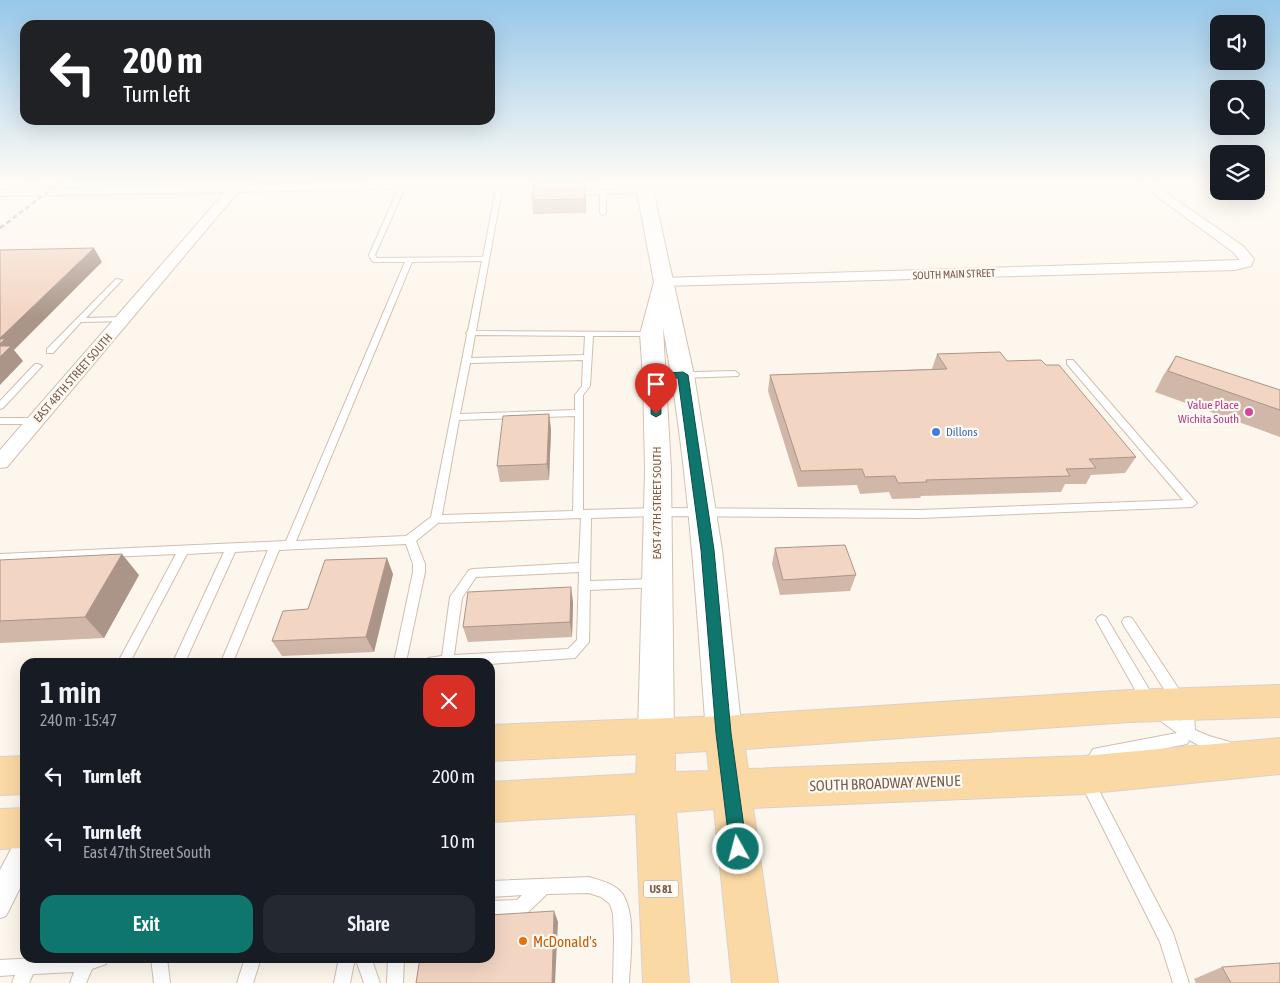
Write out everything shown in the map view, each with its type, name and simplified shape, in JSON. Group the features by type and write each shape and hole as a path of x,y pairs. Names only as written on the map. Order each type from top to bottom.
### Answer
{"main road":[{"path":"495,744 656,735 1173,714 1280,701"},
{"name":"EAST 47TH STREET SOUTH","path":"724,733 755,983"},
{"name":"EAST 47TH STREET SOUTH","path":"656,735 655,794 666,983"},
{"name":"SOUTH BROADWAY AVENUE","path":"495,802 731,789 1083,775 1278,756"},
{"path":"0,776 20,775"},
{"path":"0,829 20,828"}],"street":[{"name":"EAST 48TH STREET SOUTH","path":"0,462 202,227"},
{"path":"652,227 662,282"},
{"name":"SOUTH MAIN STREET","path":"662,282 1236,266 1246,264 1247,258 1238,249 1207,227"},
{"name":"EAST 47TH STREET SOUTH","path":"656,735 657,512 655,376 663,334 662,282"},
{"name":"EAST 47TH STREET SOUTH","path":"663,334 683,375 700,514 707,550 724,733"}],"lane":[{"path":"384,227 372,255 374,260 485,259"},
{"path":"436,519 491,227"},
{"path":"289,546 409,261"},
{"path":"50,351 118,280"},
{"path":"79,320 124,319"},
{"path":"470,334 663,334"},
{"path":"495,660 571,654 583,642 584,567 579,395 586,386 589,334"},
{"path":"465,361 588,357"},
{"path":"0,558 410,540 436,519 657,512 700,514 920,514 1192,503 1070,362"},
{"path":"0,406 38,366"},
{"path":"655,376 735,374"},
{"path":"455,417 580,413"},
{"path":"0,421 35,421"},
{"path":"401,658 419,572 419,564 410,540"},
{"path":"230,658 275,546"},
{"path":"181,658 231,548"},
{"path":"126,658 184,550"},
{"path":"448,658 456,597 473,573 584,567"},
{"path":"584,586 656,584"},
{"path":"1102,620 1173,714 1214,745 1278,756"},
{"path":"1128,622 1173,714 1182,739 1098,754 1083,775 1167,939 1181,983"},
{"path":"0,886 20,847"},
{"path":"0,910 20,872"},
{"path":"495,888 589,886 605,889 617,899 621,914 621,983"},
{"path":"495,909 520,908 544,887"},
{"path":"0,968 65,963"},
{"path":"78,983 91,963"},
{"path":"160,963 162,983"},
{"path":"246,983 252,963"},
{"path":"342,983 346,963"},
{"path":"365,963 372,983"},
{"path":"395,983 396,963"},
{"path":"20,983 28,967"}],"building":[{"path":"94,248 0,338 0,250"},
{"path":"0,346 11,346 0,357"},
{"name":"Dillons","path":"1000,352 1007,361 1041,360 1046,365 1059,365 1136,457 1089,459 1096,468 1066,469 1070,476 926,480 927,482 898,483 895,476 865,477 862,469 801,471 770,375 947,369 937,354"},
{"path":"1176,356 1280,390 1280,410 1168,371"},
{"path":"549,414 547,464 497,466 503,416"},
{"path":"845,545 856,575 783,580 775,548"},
{"path":"122,554 85,617 0,621 0,560"},
{"path":"387,558 366,637 272,641 283,611 308,609 325,560"},
{"path":"571,587 570,622 463,627 468,592"},
{"name":"McDonald's","path":"554,911 552,983 416,983 419,963 495,963 495,915"},
{"path":"1280,963 1280,983 1231,983 1222,967"}],"place":[{"name":"Value Place Wichita South","path":"1249,412"},
{"name":"Dillons","path":"936,432"},
{"name":"McDonald's","path":"523,941"}],"route":[{"path":"656,414 655,376 683,375 700,514 707,550 724,733 738,849"}]}
